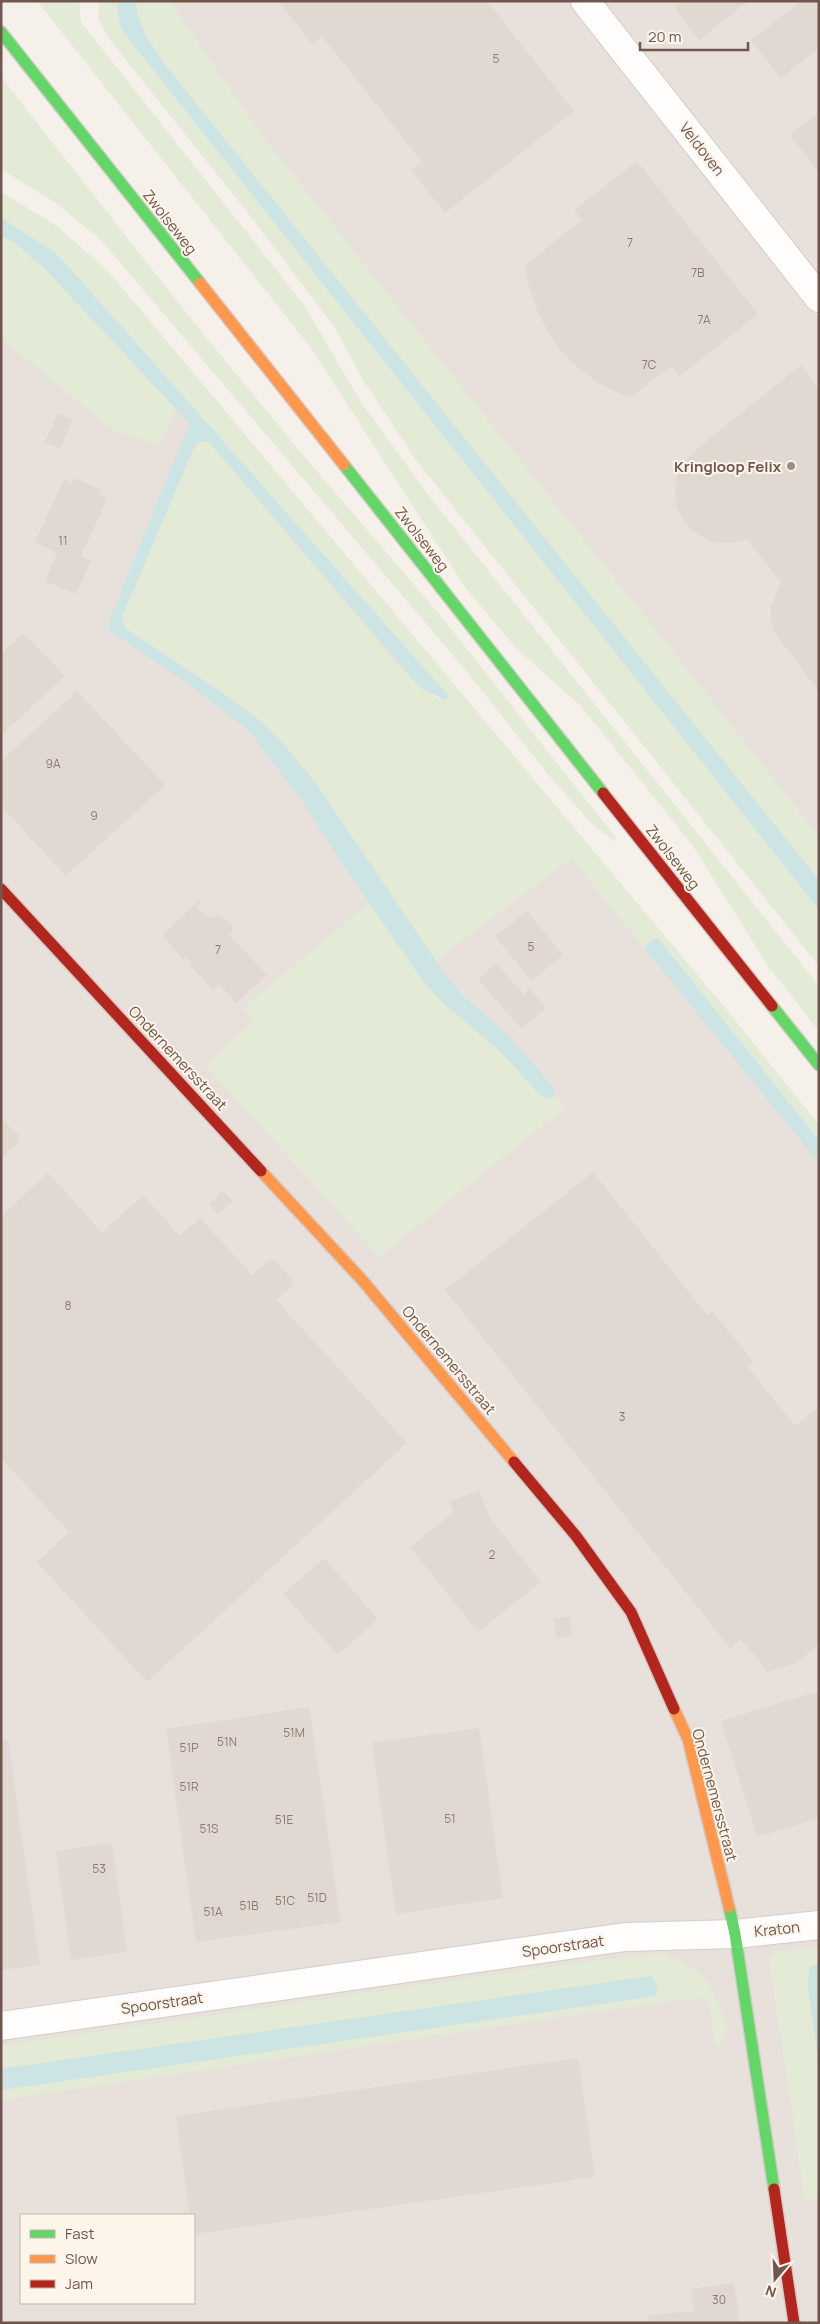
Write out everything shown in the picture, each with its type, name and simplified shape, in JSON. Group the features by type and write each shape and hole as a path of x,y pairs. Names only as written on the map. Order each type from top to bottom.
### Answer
{"street":[{"name":"Veldoven","path":"585,1 819,298"},
{"name":"Zwolseweg","path":"1,32 819,1065"},
{"name":"Ondernemersstraat","path":"1,889 363,1280 576,1536 631,1612 688,1739 735,1934"},
{"name":"Kraton","path":"735,1934 819,1924"},
{"name":"Spoorstraat","path":"1,2026 625,1937 735,1934"},
{"path":"735,1934 794,2323"}],"shaded area":[{"path":"131,1 819,1 819,901 131,29"},
{"path":"1,229 55,262 341,588 781,1100 819,1148 819,2323 1,2323"}],"green space":[{"path":"37,1 79,1 81,22 304,305 362,404 433,501 819,986 819,1031 768,966 693,846 581,706 517,649 465,587 311,348"},
{"path":"98,1 117,1 119,20 123,32 819,910 819,966 416,460 363,380 335,328 251,217 107,36 99,20"},
{"path":"136,1 170,1 267,142 819,835 819,880 166,66 142,28"},
{"path":"1,77 195,324 303,455 440,615 617,839 614,841 592,824 547,773 468,673 101,240 56,203 1,169"},
{"path":"1,192 57,226 108,271 726,1009 819,1125 819,1140 659,939 645,946 645,949 571,859 436,961 315,781 286,747 125,628 122,617 190,454 199,442 208,441 401,668 418,685 433,696 439,699 449,696 69,267 52,250 1,218"},
{"path":"1,235 18,245 46,270 176,408 170,426 159,445 115,431 1,339"},
{"path":"369,903 423,981 442,1002 501,1052 541,1096 551,1099 555,1094 566,1107 379,1257 205,1065 254,1021 243,1008"},
{"path":"819,1946 819,1963 810,1967 808,1985 819,2068 819,2199 805,2202 769,1960 777,1952"},
{"path":"660,1953 689,1965 706,1980 712,1990 729,2029 720,2045 716,2048 707,1998 657,2003 1,2100 1,2090 655,1996 651,1976 1,2069 1,2045 552,1966"}],"water":[{"path":"117,1 136,1 142,28 166,66 819,880 819,910 123,32 119,20"},
{"path":"1,218 52,250 69,267 449,696 444,700 420,687 208,441 199,442 195,445 122,617 125,628 220,691 259,720 286,747 314,781 444,973 463,996 504,1031 550,1083 555,1089 555,1094 551,1099 541,1096 501,1052 442,1002 423,981 335,853 303,802 250,732 196,690 109,630 108,624 189,423 46,270 18,245 1,235"},
{"path":"656,938 659,939 819,1140 819,1163 645,949 645,946"},
{"path":"819,1963 819,2068 808,1985 810,1966"},
{"path":"651,1976 658,1986 655,1996 1,2090 1,2069"}],"building":[{"path":"278,1 487,1 574,111 445,213 411,170 422,162 322,36 312,44"},
{"path":"676,1 748,1 699,40 674,8 678,5"},
{"path":"801,1 819,1 819,48 781,78 751,40"},
{"path":"819,112 819,172 790,135"},
{"path":"637,161 758,314 680,376 671,366 630,398 598,383 570,361 559,348 539,316 528,283 525,265 582,220 574,210"},
{"path":"801,365 819,388 819,692 775,633 771,620 771,607 781,582 747,539 733,543 718,543 704,538 691,530 682,518 676,505 675,490 677,475 684,462 694,451"},
{"path":"58,413 73,419 60,449 45,442"},
{"path":"74,478 101,490 99,495 107,499 81,556 91,561 76,594 45,581 57,553 35,542 64,479 72,484"},
{"path":"24,633 65,676 1,735 1,654"},
{"path":"77,691 165,785 66,876 1,806 1,761"},
{"path":"198,901 201,903 197,907 209,919 212,916 214,918 217,915 222,916 232,926 232,932 229,934 267,975 236,1003 219,984 213,990 190,966 192,964 186,957 183,959 162,935"},
{"path":"527,911 563,955 531,981 495,936"},
{"path":"496,963 524,995 530,989 546,1008 522,1029 478,980"},
{"path":"1,1119 19,1135 18,1143 1,1159"},
{"path":"593,1172 707,1315 712,1311 753,1361 747,1366 795,1426 819,1407 819,1645 796,1663 768,1672 741,1639 730,1648 445,1290"},
{"path":"48,1173 102,1232 143,1195 180,1236 200,1218 252,1275 268,1260 275,1260 292,1279 292,1286 276,1300 407,1443 147,1682 37,1562 69,1532 1,1458 1,1216"},
{"path":"223,1191 233,1201 218,1214 209,1204"},
{"path":"479,1491 490,1518 541,1582 478,1632 410,1547 453,1513 449,1501"},
{"path":"324,1558 378,1619 338,1655 283,1594"},
{"path":"570,1616 572,1636 557,1638 554,1619"},
{"path":"819,1691 819,1818 757,1837 721,1721"},
{"path":"309,1707 341,1922 196,1942 166,1729"},
{"path":"479,1728 503,1898 396,1914 372,1743"},
{"path":"8,1740 40,1965 1,1970 1,1741"},
{"path":"112,1843 127,1952 71,1960 56,1851"},
{"path":"578,2058 595,2177 195,2234 195,2214 190,2214 176,2116"},
{"path":"734,2283 740,2323 649,2323 648,2315 694,2311 691,2289"}],"traffic: fast":[{"path":"1,32 200,283"},
{"path":"344,465 603,793"},
{"path":"772,1006 819,1065"},
{"path":"729,1907 735,1934 774,2189"}],"traffic: slow":[{"path":"200,283 344,465"},
{"path":"261,1171 363,1281 514,1462"},
{"path":"674,1709 688,1739 729,1907"}],"traffic: jam":[{"path":"603,793 772,1006"},
{"path":"1,889 261,1171"},
{"path":"514,1462 576,1536 631,1612 674,1709"},
{"path":"774,2189 794,2323"}],"place":[{"name":"Kringloop Felix","path":"791,466"}]}
